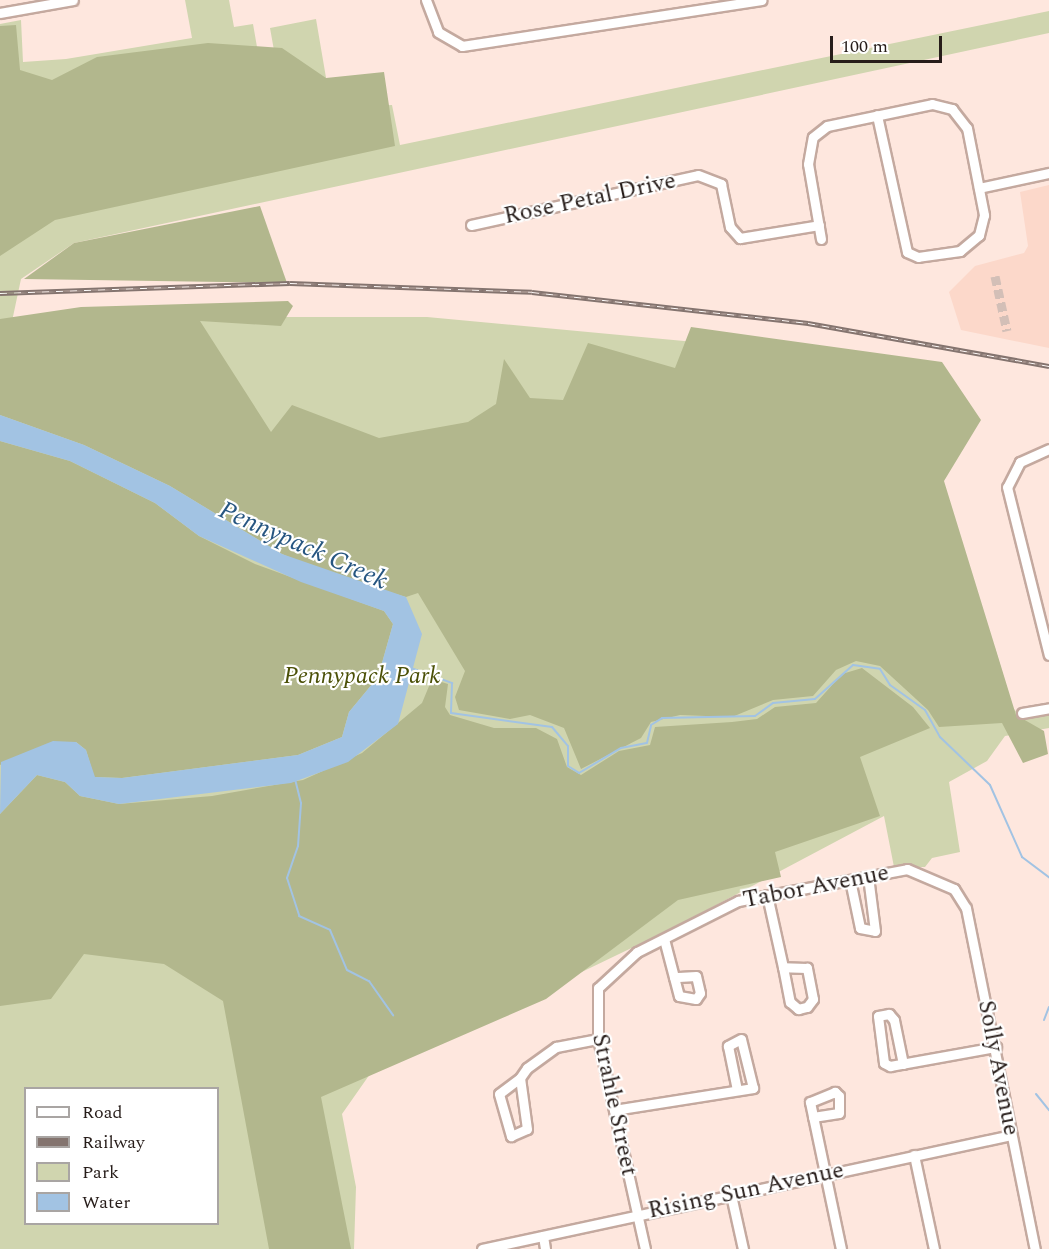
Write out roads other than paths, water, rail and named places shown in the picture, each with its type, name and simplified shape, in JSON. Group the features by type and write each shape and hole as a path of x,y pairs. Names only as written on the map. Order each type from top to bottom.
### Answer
{"street":[{"path":"0,13 73,0"},
{"path":"426,0 438,32 462,46 761,0"},
{"path":"821,239 807,150 819,131 877,116 932,104 952,109 967,128 984,215 972,244 960,251 912,256 904,244 877,116"},
{"path":"979,188 1049,173"},
{"name":"Rose Petal Drive","path":"471,225 711,176 721,184 730,227 740,238 819,225"},
{"path":"1049,449 1020,462 1010,481 1008,504 1049,655"},
{"path":"1022,713 1049,708"},
{"name":"Tabor Avenue","path":"616,966 738,901 907,869 954,891"},
{"path":"850,880 860,928 875,932 868,876"},
{"name":"Solly Avenue","path":"954,891 966,908 996,1047 1011,1135 1035,1249"},
{"path":"767,895 790,1002 798,1009 807,1008 813,999 807,968 783,967"},
{"path":"664,939 674,977"},
{"name":"Strahle Street","path":"616,966 598,988 598,1039 645,1249"},
{"path":"903,1064 894,1020 890,1014 878,1016 884,1063 903,1064 996,1047"},
{"path":"520,1078 527,1129 511,1136 499,1094 520,1078 542,1053 598,1039"},
{"path":"614,1110 753,1088 741,1039 728,1046 737,1090"},
{"path":"813,1117 841,1249"},
{"name":"Rising Sun Avenue","path":"482,1249 1011,1135"},
{"path":"914,1155 934,1249"},
{"path":"731,1195 743,1249"},
{"path":"543,1236 545,1249"}],"water":[{"path":"0,415 84,445 170,486 282,554 406,597 422,634 398,724 348,762 291,783 119,804 80,796 65,782 37,775 0,814 1,762 53,741 76,742 86,750 95,777 122,778 298,755 342,737 349,712 378,677 393,624 384,611 301,582 199,536 155,503 70,461 0,441"}],"waterway":[{"path":"411,668 452,683 451,713 552,727 568,746 568,766 579,773 621,748 647,743 651,725 662,718 755,716 773,703 815,699 853,665 880,669 890,685 925,710 940,737 990,785 1022,857 1049,877"},
{"path":"295,779 301,803 298,846 287,878 299,916 330,930 347,970 369,981 393,1015"},
{"path":"1044,1020 1049,1007"},
{"path":"1036,1094 1049,1110"}],"tunnel":[{"path":"995,276 1007,331"}],"railway":[{"path":"0,293 290,283 532,292 808,323 1049,366"}],"water label":[{"name":"Pennypack Creek","path":"303,546"}],"park label":[{"name":"Pennypack Park","path":"362,677"}]}
